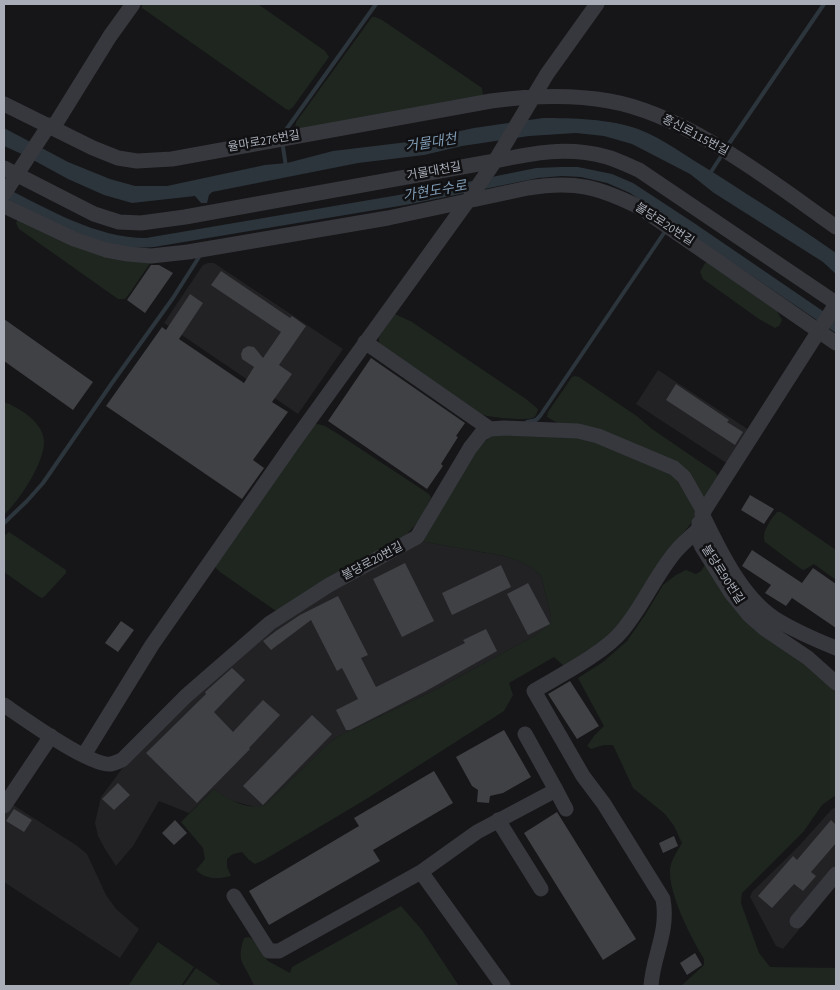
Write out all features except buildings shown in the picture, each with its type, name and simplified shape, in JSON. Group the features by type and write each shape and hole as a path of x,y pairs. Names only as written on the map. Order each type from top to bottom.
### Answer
{"street":[{"path":"4,194 13,173 49,127 133,4"},
{"path":"4,705 84,755 152,645 365,342 469,199 547,74 597,4"},
{"name":"흥신로115번길","path":"532,99 587,98 610,101 634,107 667,119 743,162 836,227"},
{"name":"율마로276번길","path":"4,104 94,148 118,158 137,162 155,161 491,101 532,99"},
{"name":"거물대천길","path":"13,173 94,214 119,222 141,223 195,215 538,152 575,151 607,157 631,167 660,183 835,305"},
{"name":"불당로20번길","path":"4,206 74,239 106,250 152,256 188,252 388,218 469,199 548,185 571,184 596,189 642,208 820,328 836,343"},
{"name":"불당로90번길","path":"835,305 703,513 698,530 698,538 731,593 749,615 765,629 808,658 836,683"},
{"path":"365,342 490,429 578,431 598,436 674,468 684,477 731,567 756,602 773,617 836,648"},
{"name":"불당로20번길","path":"84,755 110,764 122,760 186,696 270,623 329,585 417,537 470,448 481,434 490,429"},
{"path":"651,986 666,914 663,899 604,804 583,776 534,691 594,654 621,633 643,604 660,573 677,550 698,530"},
{"path":"524,734 566,809"},
{"path":"4,806 51,736"},
{"path":"234,896 269,951 279,952 421,872 477,832 556,790"},
{"path":"498,820 541,889"},
{"path":"421,872 503,986"},
{"path":"797,920 836,874"}],"shaded area":[{"path":"142,4 258,4 325,51 329,57 289,110 142,8"},
{"path":"372,17 382,20 482,88 483,95 479,98 298,131 295,129 296,122"},
{"path":"18,219 151,262 125,299 118,299 19,229 16,223"},
{"path":"214,263 343,349 298,414 164,323 203,265"},
{"path":"705,263 708,263 777,311 782,320 779,326 775,328 759,319 703,279 700,272"},
{"path":"395,314 412,322 526,399 538,409 535,416 523,419 483,415 383,346 379,342 379,337"},
{"path":"658,370 749,430 728,464 636,404"},
{"path":"575,376 638,417 652,429 715,472 718,476 708,495 704,497 685,471 561,425 547,417 548,412 572,377"},
{"path":"4,402 30,417 40,428 44,441 36,470 17,500 4,515"},
{"path":"318,424 338,434 429,494 431,498 419,521 407,534 276,611 220,572 216,568 216,564 312,425"},
{"path":"506,432 583,437 674,476 698,512 632,608 610,633 592,648 565,667 554,657 509,683 513,695 504,711 368,798 264,860 255,864 242,852 233,854 227,859 227,867 231,876 213,878 204,876 196,870 205,859 203,848 181,822 214,789 238,803 252,806 265,805 337,737 437,689 534,636 550,624 551,616 541,576 531,567 504,556 420,541 474,451 491,436"},
{"path":"777,512 781,512 836,550 836,580 814,564 804,570 801,569 765,542 765,530"},
{"path":"9,532 66,570 66,573 42,598 4,572 4,536"},
{"path":"420,541 504,556 531,567 541,576 551,616 551,624 534,636 437,689 337,737 265,805 259,808 229,800 214,789 189,813 159,801 133,846 116,866 98,836 95,823 101,797 127,762 193,696 296,611"},
{"path":"705,565 836,687 836,795 822,805 804,831 742,893 741,903 759,953 770,967 836,968 836,986 681,986 704,965 704,959 680,913 670,874 674,856 682,843 674,826 665,814 633,788 613,745 604,745 591,749 587,746 604,726 578,678 603,662 627,641 663,585 686,570 696,574"},
{"path":"10,803 87,854 106,895 116,909 139,929 120,958 4,882 4,813"},
{"path":"836,807 836,888 834,887 783,949 776,946 750,897 752,892"},
{"path":"401,906 422,930 459,986 254,986 241,959 244,938 249,937 268,961 290,973 292,967"},
{"path":"158,942 194,967 181,986 128,986"},
{"path":"196,968 222,986 183,986"}],"water":[{"name":"거물대천","path":"543,118 616,123 638,129 657,138 774,211 836,253 836,274 823,262 714,193 690,174 632,144 604,136 576,133 529,136 462,146 424,155 358,163 212,192 207,203 201,203 195,196 132,203 104,195 68,179 4,146 4,128 68,162 110,179 135,186 167,186 265,165 287,163 333,151 408,142 474,128"},
{"name":"가현도수로","path":"578,167 612,174 633,183 836,320 836,333 630,193 607,183 581,177 538,178 411,204 154,247 118,246 94,240 54,223 4,198 4,187 55,213 91,228 127,237 146,238 428,190 536,168"}],"waterway":[{"path":"283,134 376,4"},
{"path":"728,145 824,4"},
{"path":"283,147 286,167"},
{"path":"709,175 720,158"},
{"path":"527,422 536,420 540,416 664,233"},
{"path":"4,523 43,483 173,298 199,257"}]}
